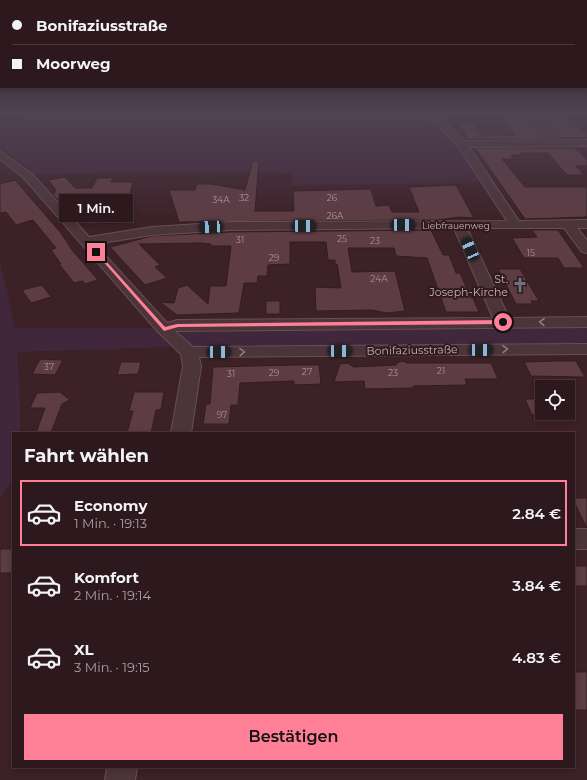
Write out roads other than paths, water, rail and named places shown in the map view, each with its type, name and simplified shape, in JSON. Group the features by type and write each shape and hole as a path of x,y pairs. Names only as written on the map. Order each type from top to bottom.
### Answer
{"street":[{"path":"465,148 514,224"},
{"path":"0,154 28,176 164,329 188,352 192,366 180,432"},
{"path":"568,224 587,249"},
{"name":"Liebfrauenweg","path":"86,241 152,232 230,226 587,224"},
{"path":"459,225 503,322"},
{"path":"164,329 177,325 503,322 581,323 587,343"},
{"name":"Bonifaziusstraße","path":"188,352 587,349"},
{"path":"575,539 587,539"},
{"path":"120,780 122,768"}],"place":[{"name":"St. Joseph-Kirche","path":"520,285"}]}
